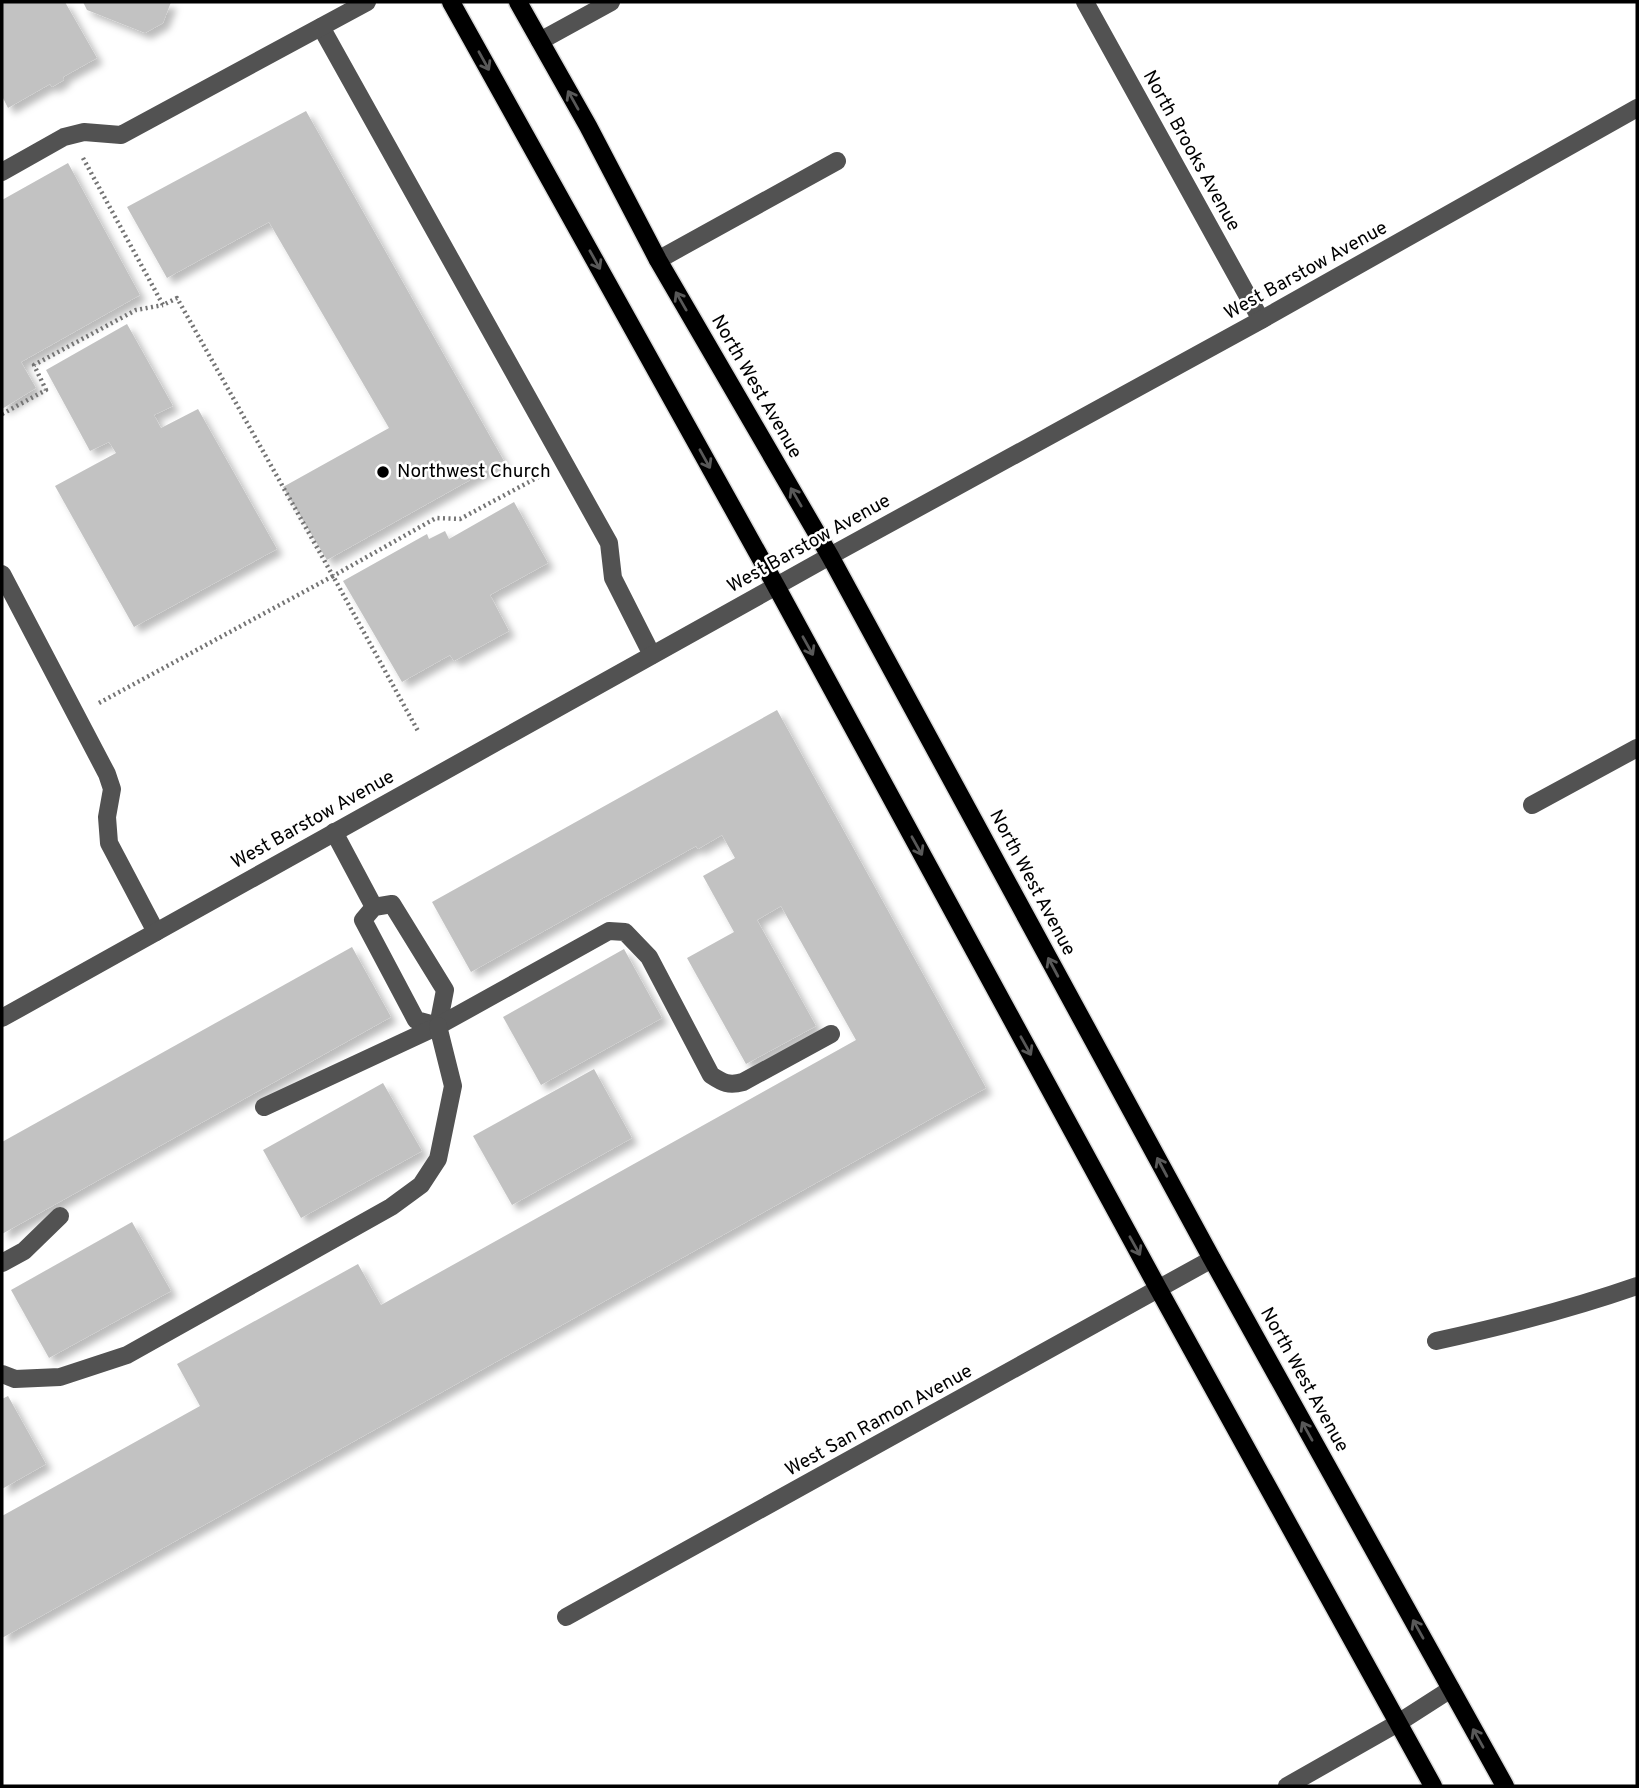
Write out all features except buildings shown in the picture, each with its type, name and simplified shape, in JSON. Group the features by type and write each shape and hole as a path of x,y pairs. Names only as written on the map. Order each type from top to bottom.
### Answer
{"main road":[{"path":"451,2 776,586 1159,1290 1433,1786"},
{"name":"North West Avenue","path":"518,2 658,260 830,556 1212,1259 1505,1786"}],"street":[{"path":"2,172 71,135 84,132 121,135 367,2"},
{"path":"540,41 611,2"},
{"name":"North Brooks Avenue","path":"1084,2 1261,320"},
{"path":"321,27 609,543 613,578 652,655"},
{"name":"West Barstow Avenue","path":"2,1018 830,556 1261,320 1637,108"},
{"path":"658,260 837,161"},
{"path":"2,574 101,760 112,789 107,817 109,843 156,932"},
{"path":"1532,805 1637,748"},
{"path":"334,832 374,907"},
{"path":"2,1374 15,1379 60,1377 127,1355 391,1208 421,1185 438,1159 453,1086 438,1026 445,990 392,904 374,907 363,920 416,1020 438,1026"},
{"path":"264,1107 438,1026 608,931 625,932 649,957 711,1074 723,1083 733,1085 743,1082 831,1034"},
{"path":"2,1263 24,1251 60,1216"},
{"name":"West San Ramon Avenue","path":"566,1617 1212,1259"},
{"path":"1436,1341 1583,1305 1637,1286"},
{"path":"1287,1786 1398,1723 1451,1689"}],"path":[{"path":"71,135 163,305"},
{"path":"2,414 46,390 34,365 136,310 163,305 177,298 418,731"},
{"path":"78,715 436,518 460,519 565,463"}],"place":[{"name":"Northwest Church","path":"383,472"}]}
